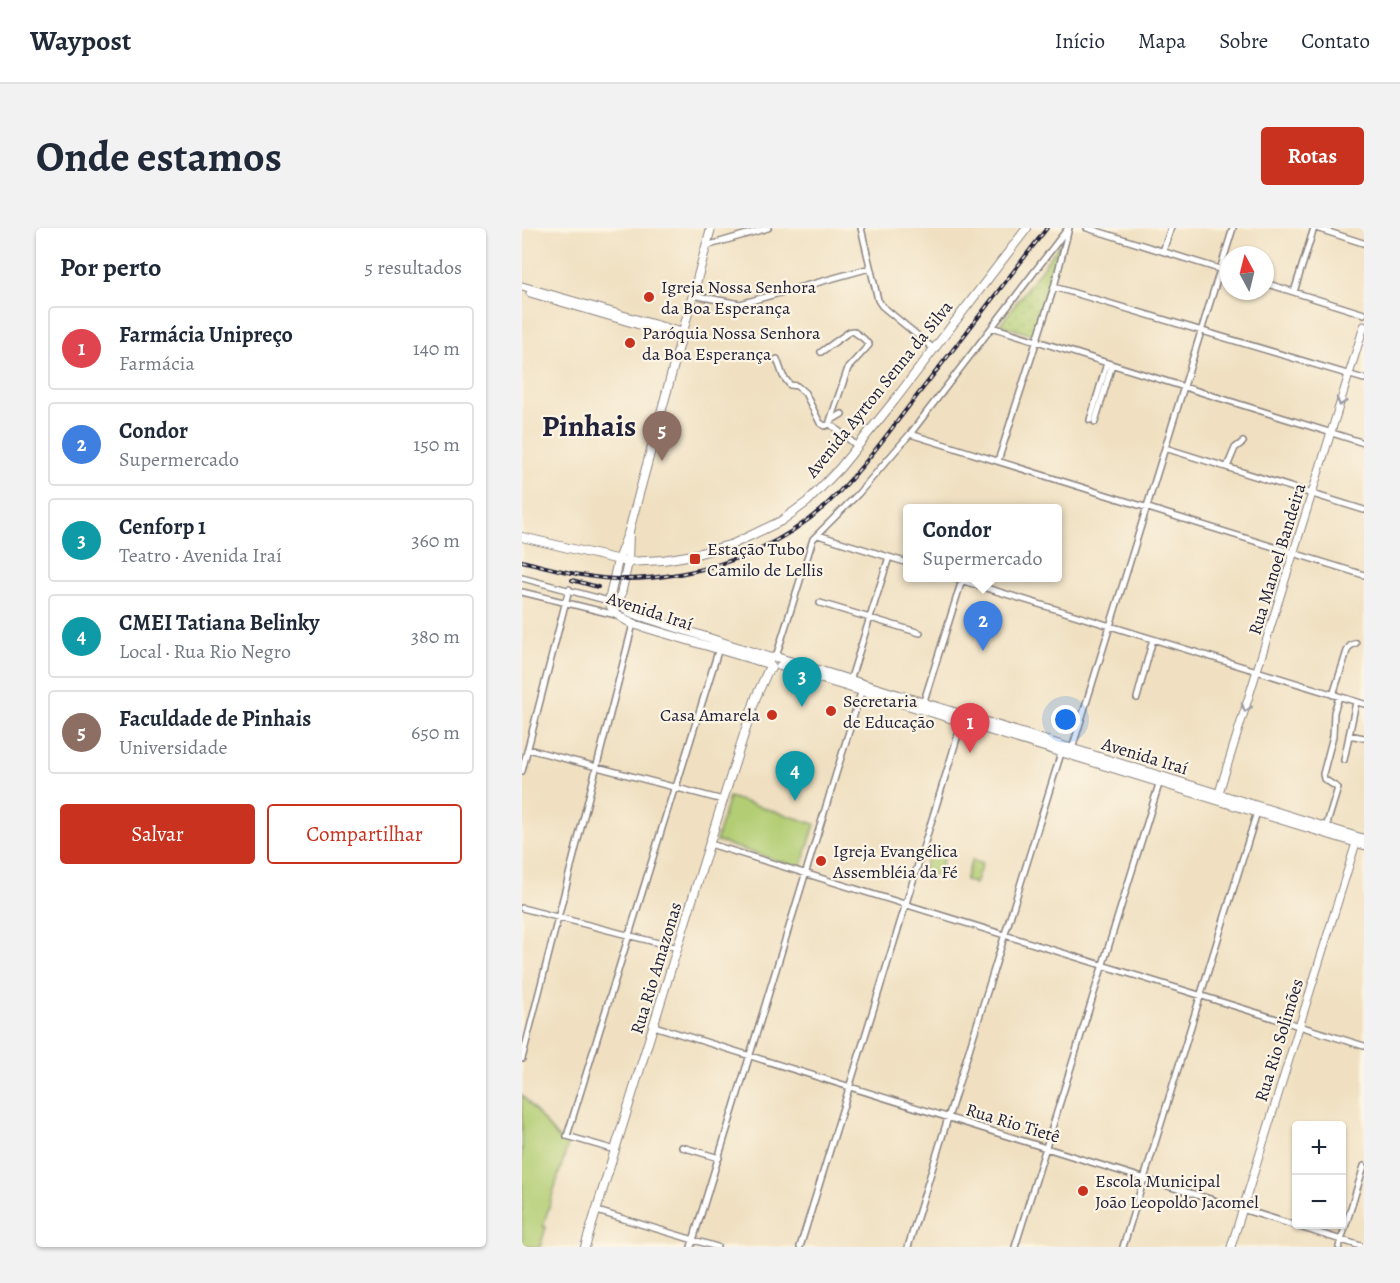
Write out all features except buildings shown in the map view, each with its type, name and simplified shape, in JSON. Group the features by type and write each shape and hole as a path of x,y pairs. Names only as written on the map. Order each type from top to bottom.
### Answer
{"main road":[{"path":"617,615 609,601 623,561 628,531 711,228"},
{"name":"Avenida Ayrton Senna da Silva","path":"522,537 623,561 663,560 693,555 733,544 763,531 807,502 826,485 1026,228"},
{"name":"Avenida Iraí","path":"623,561 620,599 623,607 631,612 774,663 924,704 974,722 1146,775"},
{"name":"Avenida Iraí","path":"617,615 633,624 755,660 850,681 863,688 962,722 974,722"},
{"path":"755,660 762,668 756,697"},
{"name":"Rua Rio Amazonas","path":"585,1247 756,697 774,663"},
{"name":"Avenida Iraí","path":"1062,749 1072,749 1161,780 1326,827 1361,842"},
{"name":"Avenida Iraí","path":"1234,802 1257,812 1361,842"}],"street":[{"path":"706,246 768,228"},
{"path":"861,228 878,300 882,306 934,349"},
{"path":"998,461 1054,287 1069,228"},
{"path":"774,663 813,539 858,494 910,435 1069,228"},
{"path":"1087,228 1220,269"},
{"path":"1163,251 1171,228"},
{"path":"1228,246 1233,228"},
{"path":"1294,292 1315,228 1363,243"},
{"path":"692,295 740,304 870,268"},
{"path":"1072,749 1220,272"},
{"path":"522,285 681,335"},
{"path":"1274,286 1364,314"},
{"path":"1054,287 1364,379"},
{"path":"522,290 681,335"},
{"name":"Rua Manoel Bandeira","path":"1218,797 1364,326"},
{"path":"992,327 1364,443"},
{"path":"821,352 849,332 864,339 868,345 848,368 846,382 830,422"},
{"path":"777,359 783,376 790,385 797,386 805,393 820,423 825,426 842,414"},
{"path":"1092,421 1110,364"},
{"path":"830,422 857,446"},
{"path":"910,435 1364,575"},
{"path":"1227,467 1235,448 1244,442"},
{"path":"1165,448 1364,510"},
{"path":"818,535 903,561"},
{"path":"850,681 889,557"},
{"name":"Avenida Iraí","path":"522,578 609,601"},
{"path":"924,704 961,582"},
{"path":"968,582 1364,704"},
{"path":"522,771 569,589"},
{"name":"Avenida Iraí","path":"522,592 617,615"},
{"path":"820,603 920,633"},
{"path":"522,1059 633,624"},
{"path":"1137,698 1153,639"},
{"path":"1326,827 1338,788 1324,779 1323,774 1333,736 1336,696 1347,651 1356,643"},
{"path":"615,1150 567,1136 719,648"},
{"path":"691,1247 863,688"},
{"path":"1344,760 1356,702"},
{"path":"800,1247 962,722"},
{"path":"1349,735 1364,738"},
{"path":"528,749 723,800"},
{"path":"908,1247 1062,749"},
{"path":"1015,1247 1161,780"},
{"path":"1123,1247 1257,812"},
{"name":"Rua Rio Solimões","path":"1231,1247 1299,1026 1361,842"},
{"path":"710,844 1364,1046"},
{"path":"522,908 678,948"},
{"name":"Rua Rio Tietê","path":"654,1026 1364,1247"},
{"path":"682,1148 719,1158"},
{"path":"1339,1247 1364,1166"},
{"path":"597,1211 717,1247"}],"green space":[{"path":"1062,243 1033,335 1000,325 1059,245"},
{"path":"729,797 815,824 801,868 716,841"},
{"path":"931,846 946,850 938,876 923,871"},
{"path":"972,860 982,864 975,884 965,880"},
{"path":"522,1095 558,1138 569,1141 543,1226 546,1227 540,1247 522,1247"}],"railway":[{"path":"522,561 599,578 652,578 706,568 732,560 782,537 826,505 862,467 1047,228"},
{"path":"572,580 598,587"}],"place":[{"name":"Igreja Nossa Senhora da Boa Esperança","path":"649,297"},
{"name":"Paróquia Nossa Senhora da Boa Esperança","path":"630,343"},
{"name":"Faculdade de Pinhais","path":"662,461"},
{"name":"Estação Tubo Camilo de Lellis","path":"695,559"},
{"name":"Condor","path":"983,651"},
{"name":"Cenforp 1","path":"802,707"},
{"name":"Secretaria de Educação","path":"831,711"},
{"name":"Casa Amarela","path":"772,715"},
{"name":"Farmácia Unipreço","path":"970,753"},
{"name":"CMEI Tatiana Belinky","path":"795,801"},
{"name":"Igreja Evangélica Assembléia da Fé","path":"821,861"},
{"name":"Escola Municipal João Leopoldo Jacomel","path":"1083,1191"}],"district":[{"name":"Pinhais","path":"589,426"}]}
